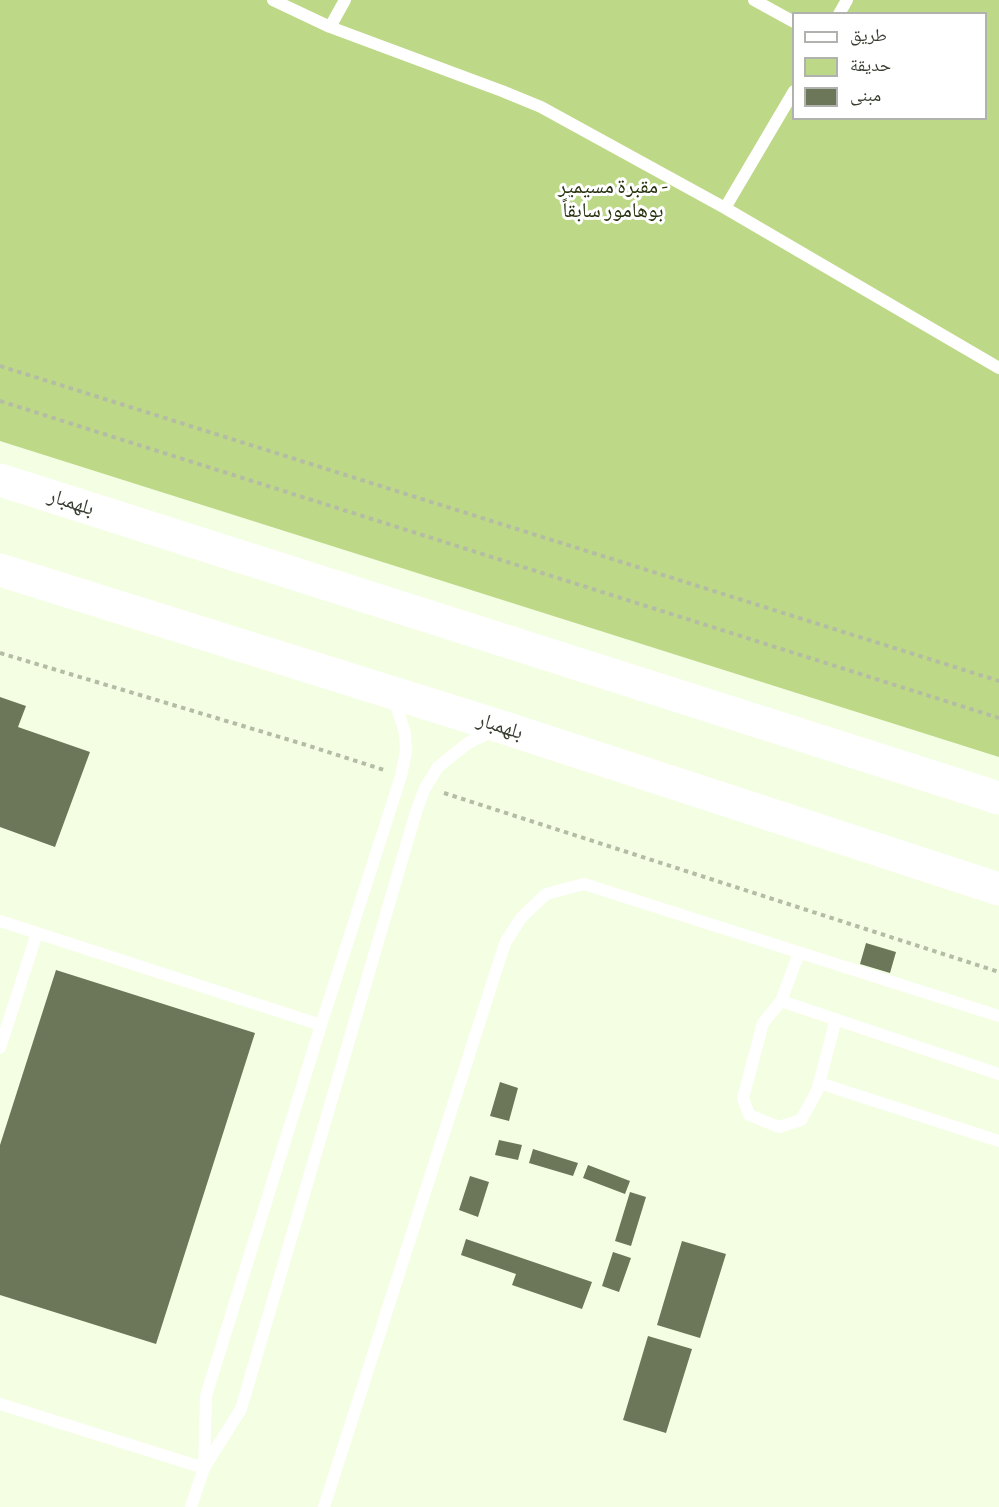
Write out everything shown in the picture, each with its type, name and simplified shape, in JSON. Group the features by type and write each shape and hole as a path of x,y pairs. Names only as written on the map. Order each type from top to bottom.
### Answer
{"street":[{"name":"بلهمبار","path":"0,480 999,798"},
{"name":"بلهمبار","path":"0,570 502,727 999,889"}],"lane":[{"path":"273,0 330,27 540,107 725,208 999,368"},
{"path":"330,27 345,0"},
{"path":"754,0 792,21"},
{"path":"725,208 792,94"},
{"path":"204,1468 206,1396 401,776 406,751 405,733 391,692"},
{"path":"191,1507 204,1468 242,1409 416,812 425,788 438,766 453,753 468,743 502,727"},
{"path":"324,1507 505,943 521,918 546,894 584,884 999,1016"},
{"path":"0,921 321,1025"},
{"path":"0,1048 37,933"},
{"path":"799,953 781,1001 763,1023 743,1098 749,1115 780,1126 801,1120 819,1083 836,1019"},
{"path":"781,1001 999,1074"},
{"path":"819,1083 999,1141"},
{"path":"0,1404 204,1468"}],"path":[{"path":"0,366 999,681"},
{"path":"0,401 999,718"},
{"path":"0,653 292,740 401,776"},
{"path":"425,788 999,972"}],"green space":[{"name":"مقبرة مسيمير - بوهامور سابقاً","path":"0,0 999,0 999,757 0,441"}],"building":[{"path":"0,697 26,706 18,727 90,752 55,847 0,827"},
{"path":"866,943 896,952 890,973 860,964"},
{"path":"56,970 255,1033 156,1344 0,1295 0,1145"},
{"path":"500,1082 518,1088 509,1121 490,1116"},
{"path":"499,1140 522,1145 518,1160 495,1155"},
{"path":"533,1149 578,1163 573,1176 529,1163"},
{"path":"588,1165 630,1181 625,1194 583,1178"},
{"path":"470,1176 489,1182 478,1217 459,1210"},
{"path":"630,1192 646,1197 631,1246 615,1241"},
{"path":"466,1239 592,1282 582,1309 512,1285 516,1274 461,1255"},
{"path":"682,1241 726,1254 700,1338 657,1325"},
{"path":"613,1252 631,1258 619,1292 602,1286"},
{"path":"648,1336 692,1349 666,1433 623,1420"}]}
